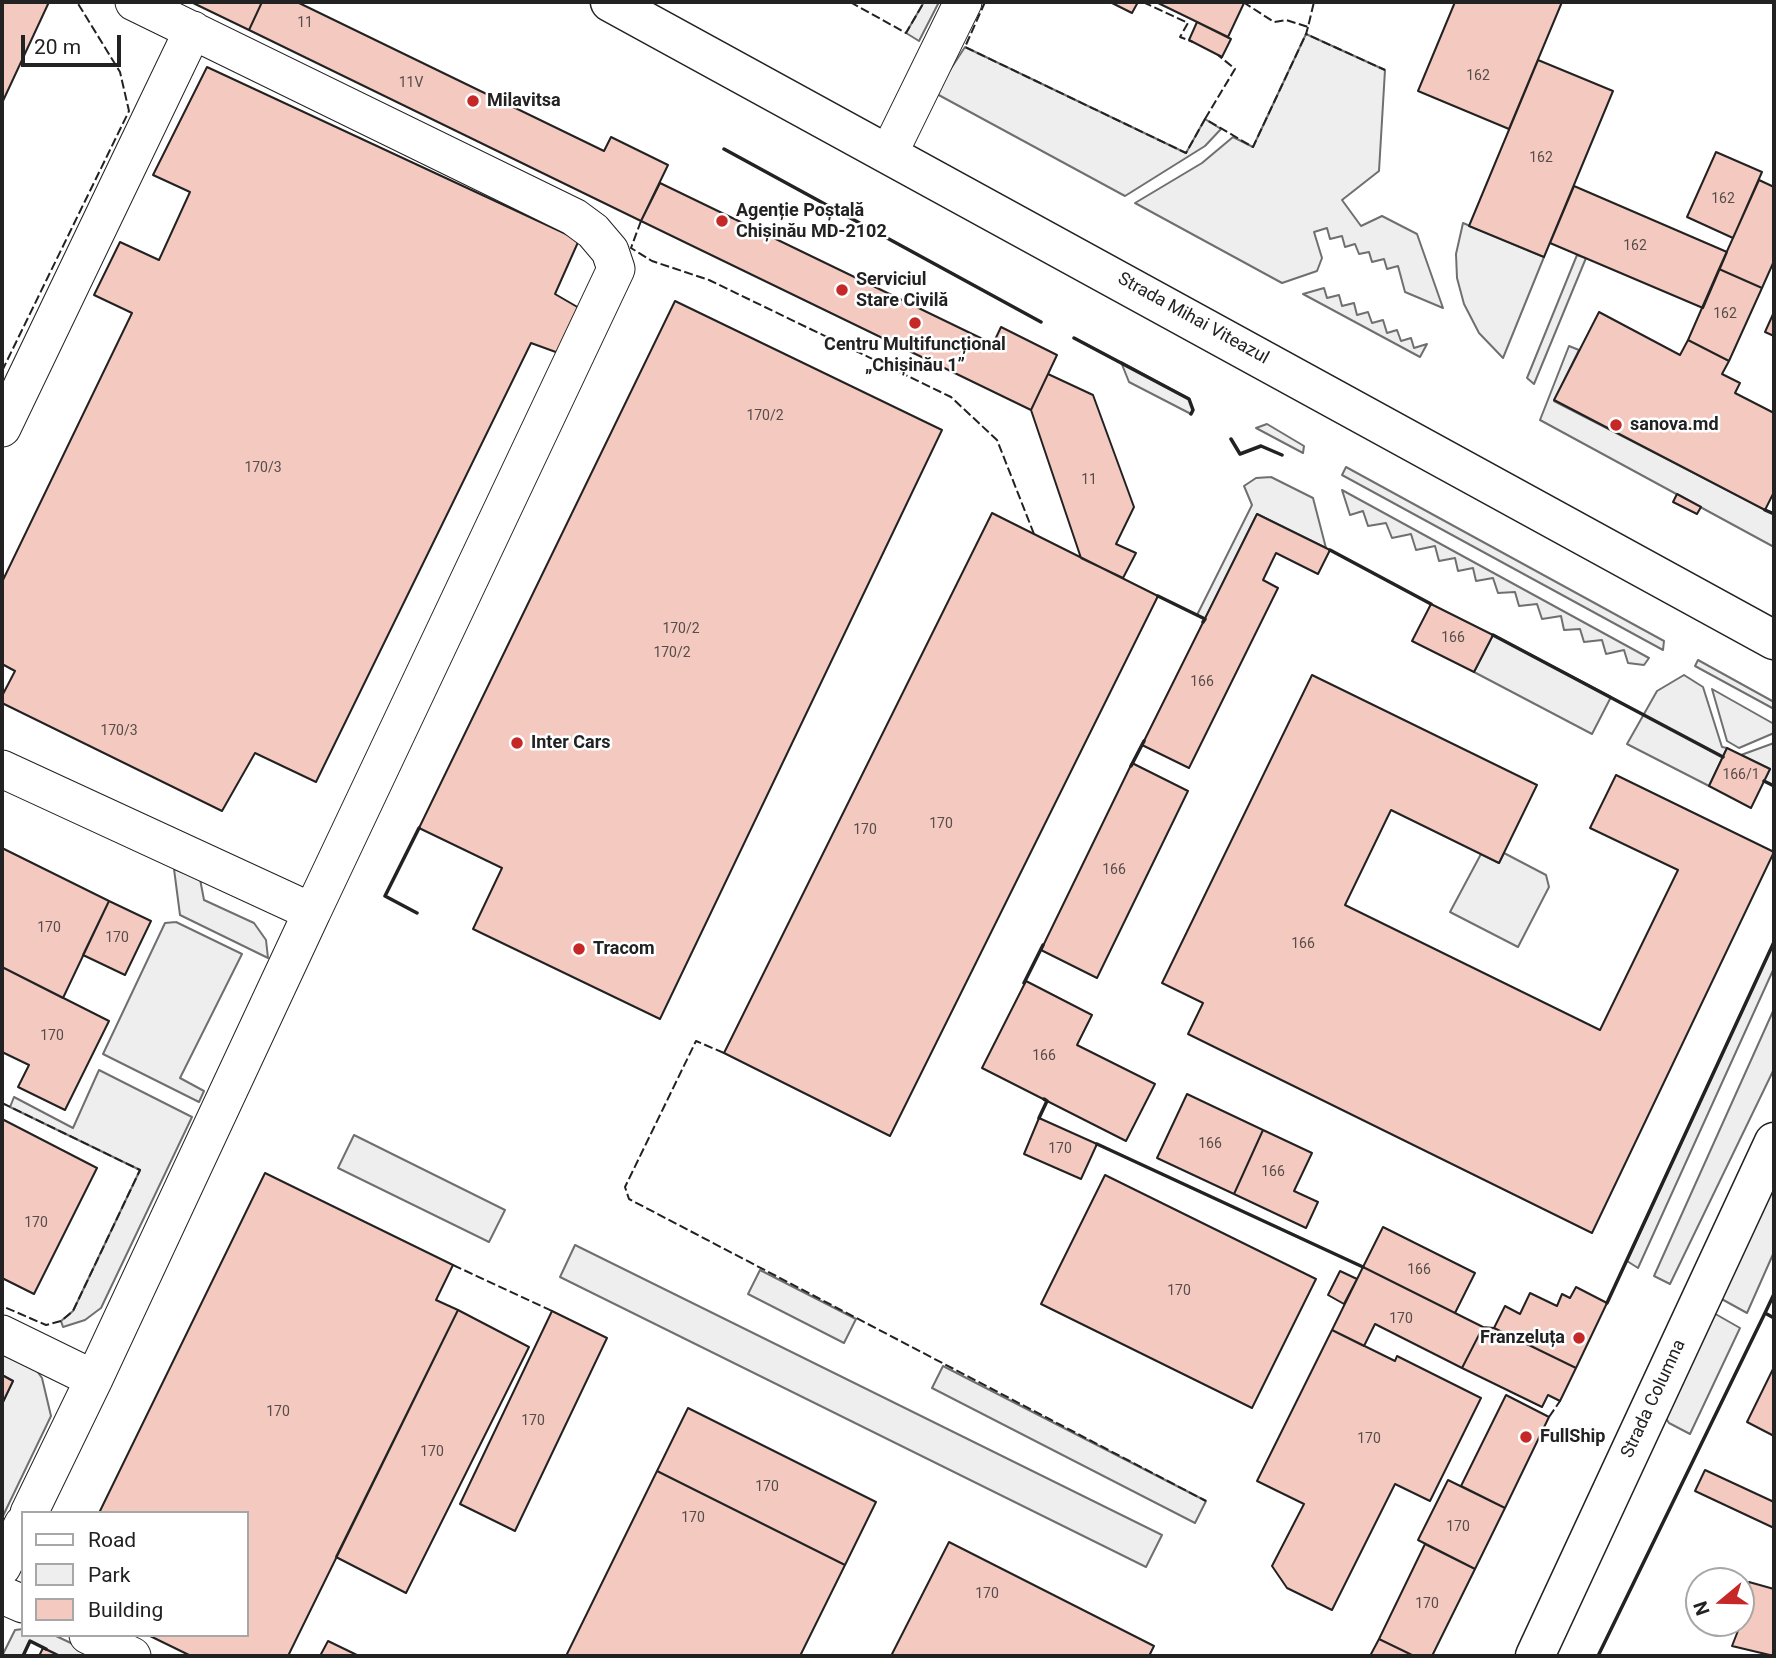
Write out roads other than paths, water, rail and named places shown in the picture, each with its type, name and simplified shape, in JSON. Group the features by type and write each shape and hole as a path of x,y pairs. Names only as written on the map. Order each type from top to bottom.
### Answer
{"main road":[{"name":"Strada Mihai Viteazul","path":"610,2 1774,640"},
{"name":"Strada Columna","path":"1535,1656 1774,1142"}],"street":[{"path":"30,1511 616,269 610,251 593,231 574,217 134,2"},
{"path":"889,153 963,2"},
{"path":"2,428 193,30"},
{"path":"2,769 312,912"},
{"path":"2,1334 94,1379"},
{"path":"2,1567 21,1528"},
{"path":"2,1595 21,1603"},
{"path":"92,1637 132,1656"}],"place":[{"name":"Milavitsa","path":"473,101"},
{"name":"Agenție Poștală Chișinău MD-2102","path":"722,221"},
{"name":"Serviciul Stare Civilă","path":"842,290"},
{"name":"Centru Multifuncțional „Chișinău 1”","path":"915,323"},
{"name":"sanova.md","path":"1616,425"},
{"name":"Inter Cars","path":"517,743"},
{"name":"Tracom","path":"579,949"},
{"name":"Franzeluța","path":"1579,1338"},
{"name":"FullShip","path":"1526,1437"}]}
